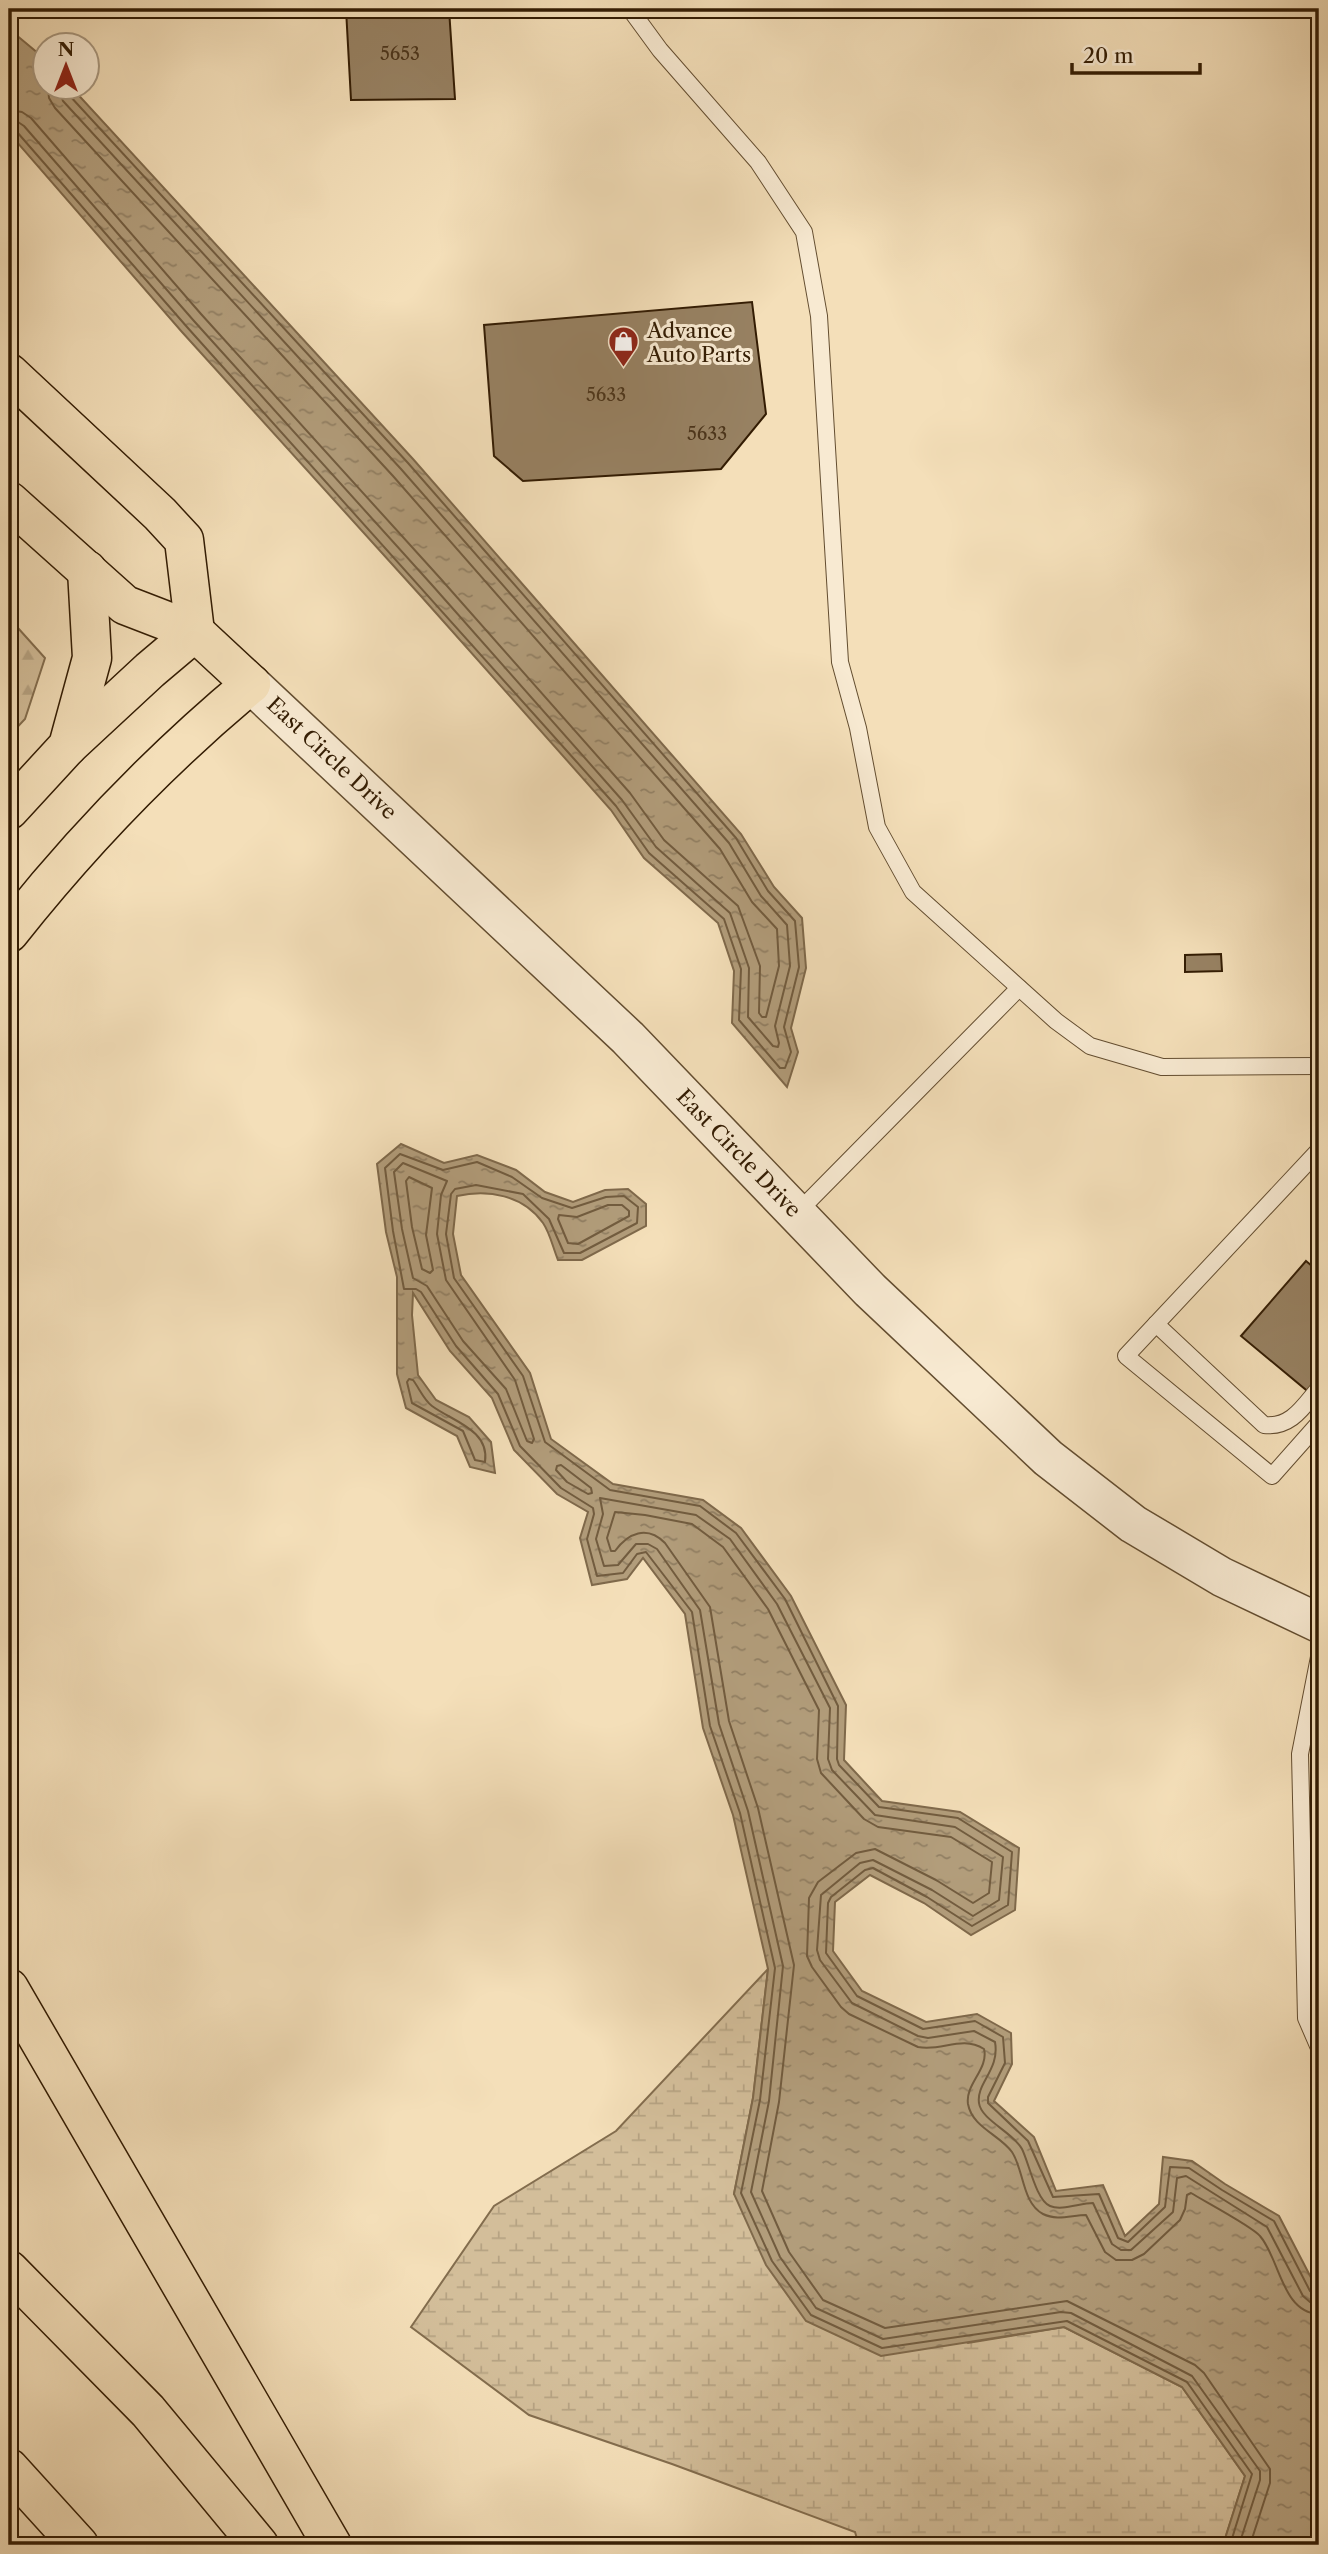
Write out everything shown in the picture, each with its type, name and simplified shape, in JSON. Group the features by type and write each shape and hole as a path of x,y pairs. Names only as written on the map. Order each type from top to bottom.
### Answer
{"main road":[{"path":"9,373 160,513 184,540 195,632 68,746 9,810"},
{"name":"East Circle Drive","path":"9,501 125,605 195,632 251,684"},
{"path":"68,746 92,658 87,570"},
{"path":"9,933 97,828 201,726 251,684"},
{"path":"9,1988 332,2545"},
{"path":"9,2270 148,2411 258,2545"},
{"path":"9,2468 79,2545"}],"street":[{"name":"East Circle Drive","path":"251,684 628,1038 870,1290 1048,1458 1133,1524 1222,1577 1319,1623"}],"lane":[{"path":"630,9 660,50 758,162 804,232 819,316 840,662 858,728 877,827 913,892 1056,1021 1090,1046 1162,1067 1319,1066"},
{"path":"797,1213 1019,988"},
{"path":"1319,1150 1125,1356 1272,1476 1319,1423"},
{"path":"1156,1324 1264,1425 1278,1427 1292,1419 1319,1388"},
{"path":"1318,2043 1313,2018 1311,1845 1300,1754 1319,1657"}],"green space":[{"path":"9,618 45,658 25,719 9,736"},
{"path":"768,1969 753,2098 734,2194 968,2343 1064,2327 1182,2387 1245,2476 1223,2545 859,2545 855,2532 672,2464 529,2415 411,2327 494,2206 616,2131"}],"water":[{"path":"9,29 32,48 32,102 85,102 413,459 741,834 774,887 802,918 806,968 791,1028 798,1052 787,1087 732,1023 734,971 718,923 644,858 611,810 182,332 9,133"},
{"path":"401,1144 444,1163 477,1155 516,1170 545,1192 573,1202 605,1190 628,1189 646,1204 646,1226 582,1260 558,1260 543,1223 525,1206 515,1200 493,1194 457,1196 453,1234 461,1275 530,1373 551,1439 613,1484 703,1500 741,1528 791,1596 846,1705 844,1760 882,1801 960,1812 1019,1848 1015,1910 971,1935 924,1903 870,1875 835,1902 833,1951 862,1991 926,2022 977,2014 1011,2033 1012,2064 994,2101 1034,2137 1056,2191 1103,2185 1125,2236 1159,2204 1163,2157 1192,2161 1279,2216 1319,2293 1319,2545 1223,2545 1245,2476 1182,2387 1064,2327 881,2356 806,2321 766,2265 734,2194 753,2098 768,1969 733,1815 703,1728 685,1614 643,1558 627,1579 592,1585 580,1538 588,1512 557,1494 514,1450 492,1398 450,1351 413,1293 412,1315 418,1375 436,1400 469,1417 491,1442 495,1473 470,1467 457,1436 406,1408 397,1374 397,1277 386,1232 377,1164"}],"building":[{"path":"346,9 449,9 455,99 351,100"},
{"name":"Advance Auto Parts","path":"752,302 766,414 721,469 523,481 494,456 484,325"},
{"path":"1221,954 1222,971 1185,972 1185,955"},
{"path":"1306,1261 1319,1272 1319,1384 1311,1394 1241,1336"}],"place":[{"name":"Advance Auto Parts","path":"624,369"}]}
